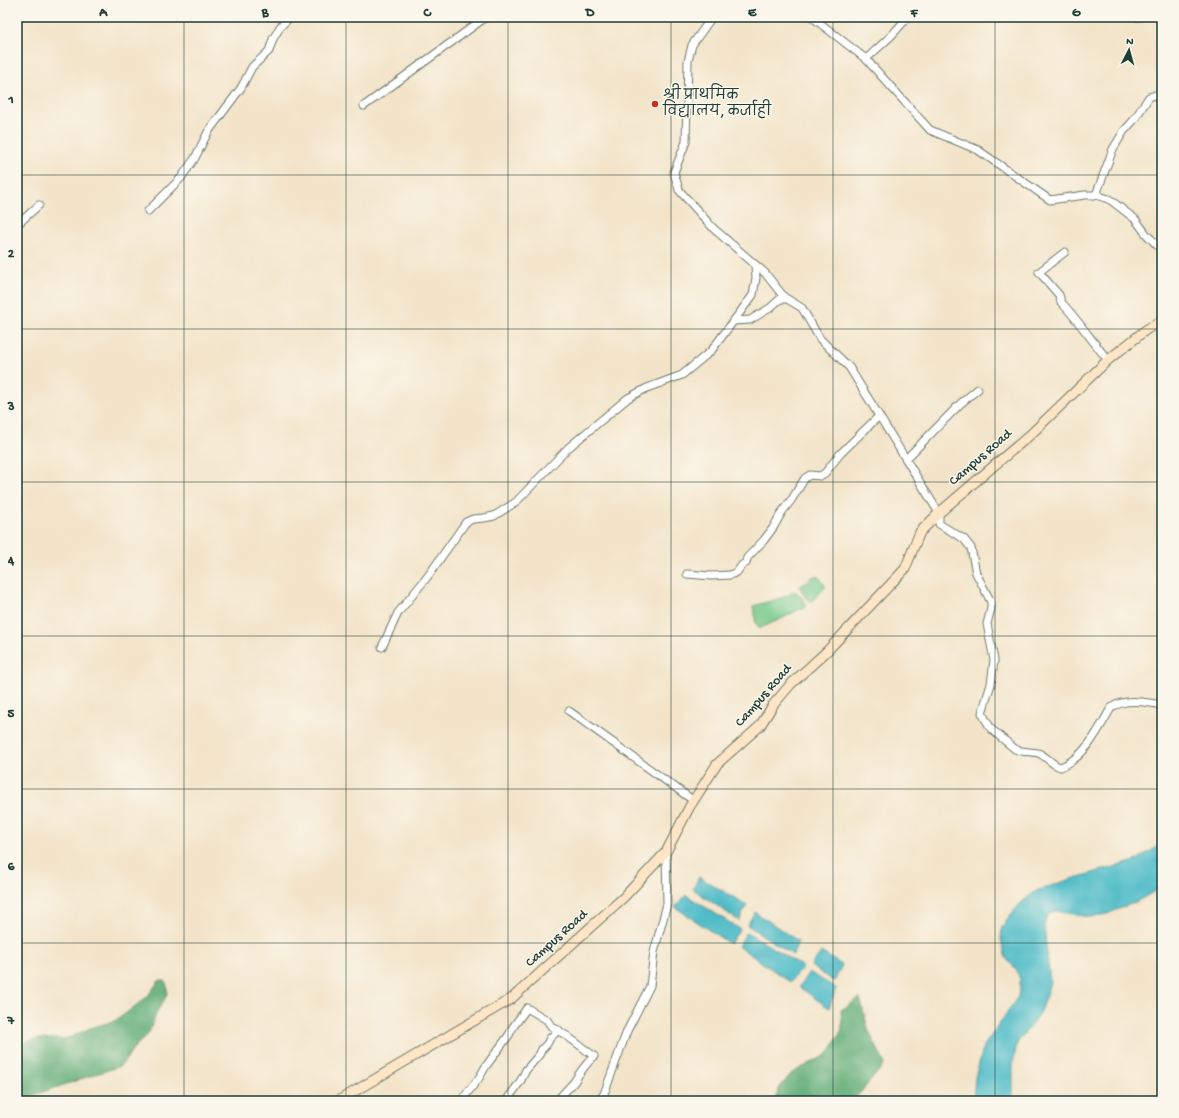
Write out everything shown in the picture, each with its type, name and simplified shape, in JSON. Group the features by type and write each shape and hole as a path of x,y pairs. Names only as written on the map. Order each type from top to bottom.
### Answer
{"street":[{"path":"17,17 17,24"},
{"path":"148,211 181,178 195,158 208,132 241,88 252,67 269,51 273,39 280,27 290,17"},
{"path":"364,106 486,17"},
{"path":"712,17 692,45 688,61 686,142 674,172 679,190 714,229 765,273 784,297 802,308 820,339 849,367 939,513 939,524 964,539 971,548 976,573 991,602 987,624 994,660 991,684 982,713 991,728 1016,749 1024,752 1040,754 1058,767 1061,767 1081,753 1097,734 1115,705 1150,702 1162,705"},
{"path":"812,17 866,59 930,130 978,150 1050,200 1096,195 1114,202 1135,218 1147,235 1162,250"},
{"path":"866,59 891,36 908,17"},
{"path":"1096,195 1113,148 1150,97 1162,93"},
{"path":"17,225 39,205"},
{"path":"1064,252 1039,272 1059,295 1062,302 1108,360"},
{"path":"382,647 398,613 428,576 466,522 473,519 494,516 516,502 568,448 628,398 647,388 682,375 711,351 753,294 756,278 756,265"},
{"path":"733,321 750,320 770,308 780,299 787,299"},
{"name":"Campus Road","path":"338,1101 511,999 624,897 666,852 716,764 760,726 773,705 791,684 827,651 905,569 920,532 939,513 1031,434 1108,360 1147,329 1162,321"},
{"path":"906,459 960,404 978,389"},
{"path":"687,574 730,575 738,572 742,565 746,563 747,558 767,536 805,478 810,475 820,476 825,473 840,454 879,416"},
{"path":"569,712 694,801"},
{"path":"599,1101 604,1094 627,1031 650,986 654,952 667,904 666,852"},
{"path":"461,1101 479,1078 527,1008 594,1056 557,1101"},
{"path":"506,1101 520,1082 526,1070 539,1055 550,1038 559,1030"}],"green space":[{"path":"814,576 818,576 826,587 811,602 805,597 800,586"},
{"path":"793,592 797,592 805,602 806,606 778,621 760,628 756,624 753,606 784,597"},
{"path":"160,980 165,981 167,986 167,994 156,1014 151,1029 145,1038 131,1051 120,1066 25,1098 22,1101 17,1101 17,1048 23,1043 35,1039 63,1039 71,1037 90,1028 117,1020 147,997"},
{"path":"860,998 868,1029 885,1064 853,1101 775,1101 779,1088 792,1073 828,1054 842,1030 841,1010"}],"water":[{"path":"1162,844 1162,887 1136,902 1107,914 1090,917 1055,911 1047,916 1044,926 1050,982 1038,1016 1017,1043 1013,1064 1013,1101 973,1101 975,1077 984,1046 1017,998 1020,990 1020,979 1016,970 1006,958 1001,939 1002,927 1012,913 1022,902 1036,891 1071,879 1135,861"},
{"path":"699,877 747,905 739,921 693,889"},
{"path":"686,895 740,929 730,944 675,907"},
{"path":"755,912 798,941 793,955 747,925"},
{"path":"747,932 803,967 790,982 738,946"},
{"path":"821,952 842,965 834,982 811,966"},
{"path":"809,972 836,988 829,1008 799,987"}],"place":[{"name":"श्री प्राथमिक विद्यालय, कर्जाही","path":"655,104"}]}
